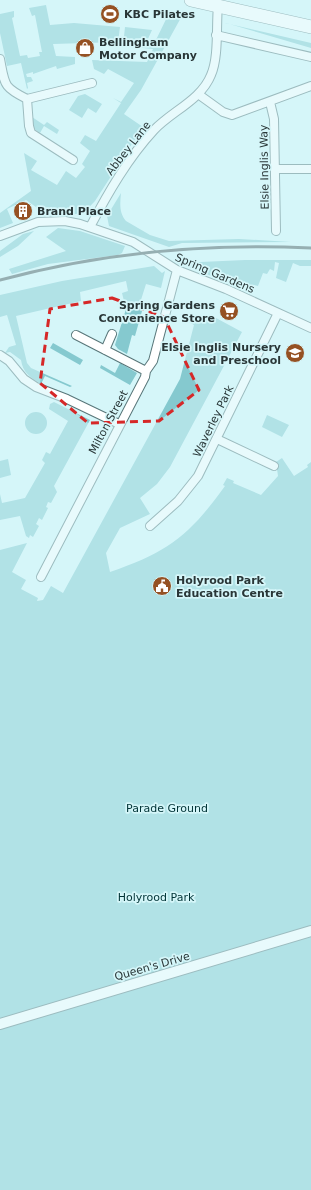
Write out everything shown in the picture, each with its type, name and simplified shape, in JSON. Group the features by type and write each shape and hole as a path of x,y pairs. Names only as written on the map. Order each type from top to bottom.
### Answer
{"main road":[{"path":"191,0 311,27"}],"street":[{"name":"Abbey Lane","path":"90,227 105,199 124,169 154,130 198,94 208,82 213,70 216,35 211,4"},
{"path":"216,35 311,58"},
{"path":"0,59 5,84 16,94 28,99 92,83"},
{"path":"198,94 223,112 232,115 311,86"},
{"path":"28,99 29,126 31,133 73,160"},
{"name":"Elsie Inglis Way","path":"270,102 274,119 276,231"},
{"path":"275,169 311,169"},
{"name":"Spring Gardens","path":"0,236 38,222 65,221 90,227 133,242 176,270 226,289 311,328"},
{"name":"Milton Street","path":"40,577 145,377 146,371 153,361 176,270"},
{"name":"Waverley Park","path":"150,526 173,506 191,486 217,440 278,313"},
{"path":"105,350 112,334"},
{"path":"76,335 146,371"},
{"path":"0,354 24,379 36,387 67,399 119,424"},
{"path":"217,440 274,466"},
{"name":"Queen's Drive","path":"0,1024 311,931"}],"highlighted area":[{"path":"112,298 164,317 199,390 159,421 88,423 40,383 50,309"}],"green space":[{"path":"46,5 50,25 74,23 120,27 118,42 53,44 56,56 75,57 75,64 57,69 56,66 33,74 33,72 26,74 27,77 31,77 33,81 27,83 27,89 21,63 7,66 0,33 0,14 14,11 14,17 12,18 20,56 27,55 28,58 40,56 39,52 42,52 35,15 32,16 29,8"},
{"path":"170,11 183,14 141,90 124,114 143,127 95,201 90,207 81,213 72,214 54,212 50,216 47,208 38,212 36,207 26,200 7,209 13,223 0,228 0,213 31,191 24,153 37,161 31,170 57,185 66,171 76,178 85,167 82,164 90,151 80,143 85,135 96,141 121,103 113,98 121,102 134,83 108,69 104,74 94,69 92,60 147,62 153,49 123,46 125,27 152,30 147,41 154,44"},
{"path":"230,24 311,43 311,48"},
{"path":"85,94 102,104 96,113 88,108 82,118 69,110 78,96"},
{"path":"32,117 44,125 47,122 59,130 57,134 44,126 40,133 33,128"},
{"path":"121,193 121,211 126,221 150,235 169,241 239,239 291,242 182,243 169,247 109,226 107,216"},
{"path":"58,228 80,231 125,246 122,253 118,255 48,264 12,274 9,269 66,251 46,237"},
{"path":"34,231 18,246 0,257 0,251 23,234"},
{"path":"245,260 311,260 311,266 300,266 293,263 286,282 276,278 279,263 275,262 274,271 270,269 267,274 263,273 258,286 254,285 250,293 232,284 178,263"},
{"path":"154,266 162,273 165,271 161,288 146,284 140,303 144,304 135,336 132,335 127,354 118,349 115,345 126,309 122,293 128,291 126,281 80,292 81,301 16,316 27,363 31,368 72,386 70,387 45,376 41,384 23,368 21,360 10,352 5,353 9,347 16,345 7,315 0,317 0,295 62,281"},
{"name":"Holyrood Park","path":"190,313 213,323 216,318 242,332 170,467 157,484 140,498 150,514 120,528 106,553 110,572 130,565 162,549 188,530 200,518 225,486 223,485 227,478 234,481 233,483 261,495 278,476 276,462 282,458 294,476 308,467 307,465 311,462 311,1190 0,1190 0,550 27,543 12,572 26,580 21,589 38,598 37,601 43,600 51,586 63,593 180,379 194,325 187,321"},
{"path":"53,343 83,360 80,365 50,348"},
{"path":"120,363 137,373 130,385 100,368 101,365 115,373"},
{"path":"54,402 90,420 54,486 57,492 51,503 48,502 46,507 48,508 42,520 39,518 36,524 39,526 33,537 30,535 29,538 26,536 20,516 0,520 0,494 2,503 25,498 45,463 42,460 46,452 50,454 68,421 49,409 50,404"},
{"path":"36,412 44,415 47,423 44,431 36,434 28,431 25,423 28,415"},
{"path":"267,415 289,425 282,437 262,427"},
{"path":"8,459 11,475 0,478 0,461"}],"railway":[{"path":"0,280 77,263 154,252 233,247 311,248"}],"place":[{"name":"KBC Pilates","path":"110,14"},
{"name":"Bellingham Motor Company","path":"85,48"},
{"name":"Brand Place","path":"23,211"},
{"name":"Spring Gardens Convenience Store","path":"229,311"},
{"name":"Elsie Inglis Nursery and Preschool","path":"295,353"},
{"name":"Holyrood Park Education Centre","path":"162,586"}],"park label":[{"name":"Parade Ground","path":"167,808"}]}
